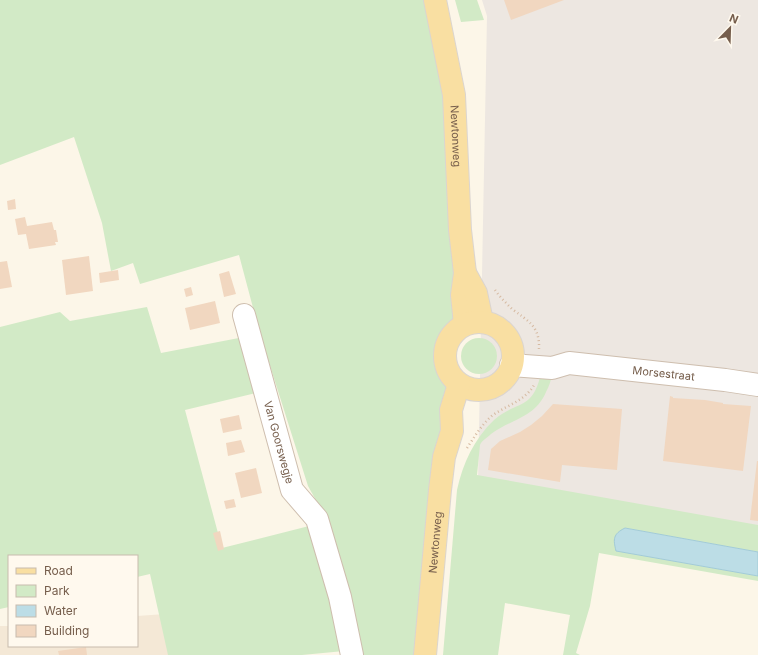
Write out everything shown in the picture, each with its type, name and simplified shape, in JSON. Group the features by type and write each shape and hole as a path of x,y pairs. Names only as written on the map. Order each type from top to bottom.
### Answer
{"main road":[{"name":"Newtonweg","path":"435,0 454,95 460,230 465,273 476,293 473,323"},
{"path":"473,323 493,324 502,331 509,340 512,358 504,378 493,386 484,389 467,387 451,375 446,364 444,352 454,331 473,323"},
{"name":"Newtonweg","path":"425,655 444,457 452,431 466,414 467,387"}],"street":[{"name":"Van Goorswegje","path":"244,315 292,490 317,519 340,597 352,655"},
{"name":"Morsestraat","path":"512,358 552,368 569,363 758,385"}],"shaded area":[{"path":"482,0 758,0 758,529 478,481 487,16"},
{"path":"165,614 179,655 0,655 0,626 8,626 8,647 138,647 138,616"}],"green space":[{"path":"0,0 428,0 442,70 457,315 454,323 442,337 438,356 439,366 449,388 448,405 436,447 417,655 358,655 327,520 308,486 260,334 239,255 140,284 133,263 111,271 102,223 74,137 0,165"},
{"path":"455,0 477,0 484,20 461,22"},
{"path":"147,307 161,353 244,337 260,392 185,410 222,548 313,525 344,651 302,655 168,655 150,574 138,577 138,555 8,555 8,607 0,609 0,327 60,312 70,321"},
{"path":"483,338 492,343 496,349 496,363 492,369 483,374 475,374 466,369 462,363 461,352 466,343 472,339"},
{"path":"541,373 552,374 549,386 541,401 529,413 499,429 482,442 480,445 477,475 758,525 758,552 625,528 617,551 758,576 758,581 599,553 590,606 576,653 580,655 563,655 570,615 505,603 498,655 443,655 457,490 462,470 475,443 487,427 502,414 523,403 534,394"}],"water":[{"path":"625,528 758,552 758,576 616,551 614,543 615,537 618,532"}],"building":[{"path":"504,0 564,0 511,20"},
{"path":"15,199 16,209 8,210 7,201"},
{"path":"25,217 27,226 52,222 54,230 56,230 58,242 55,242 56,245 29,249 26,234 18,235 15,219"},
{"path":"89,256 93,291 66,295 62,260"},
{"path":"7,261 12,287 0,289 0,262"},
{"path":"118,270 119,280 100,283 99,273"},
{"path":"229,271 236,294 224,297 219,274"},
{"path":"191,287 193,295 186,297 184,289"},
{"path":"215,301 220,323 190,330 185,308"},
{"path":"670,396 673,398 705,400 723,404 751,406 743,471 663,461"},
{"path":"553,404 622,409 617,470 562,465 560,482 488,470 491,449 500,441 531,425"},
{"path":"239,415 242,429 223,433 220,419"},
{"path":"241,440 245,452 228,456 226,443"},
{"path":"758,461 758,521 750,520"},
{"path":"256,468 262,493 241,498 235,473"},
{"path":"234,499 236,507 226,509 224,501"},
{"path":"220,531 224,549 218,551 213,533"},
{"path":"86,647 87,655 59,655 58,651"}]}
